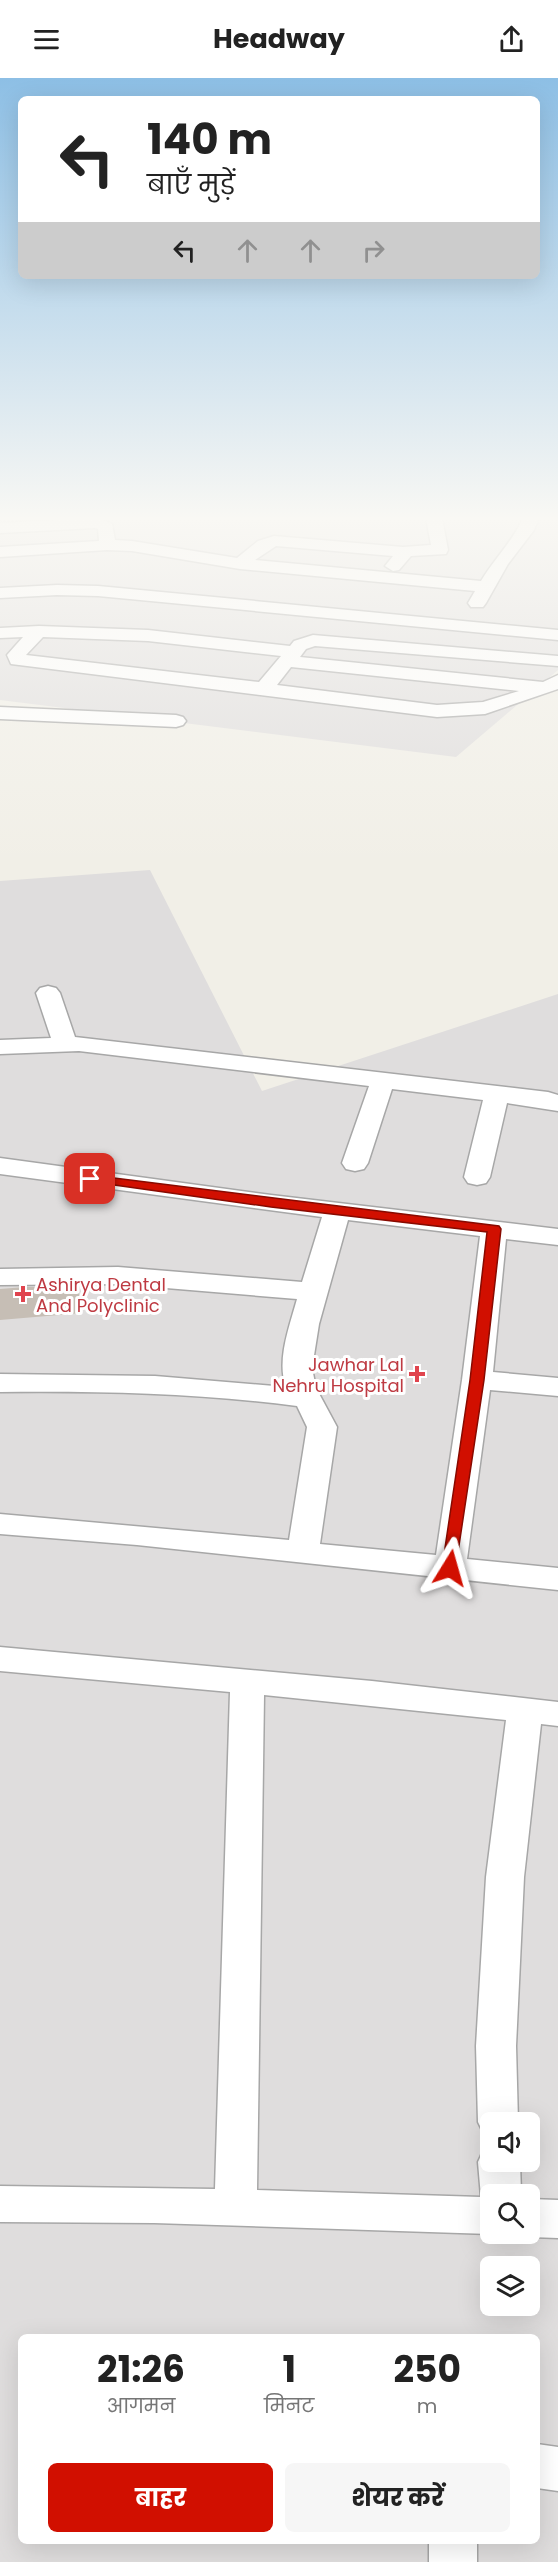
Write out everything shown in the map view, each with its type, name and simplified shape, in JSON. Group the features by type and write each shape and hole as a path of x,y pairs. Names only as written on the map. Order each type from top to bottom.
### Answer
{"street":[{"path":"40,634 16,655 17,660 455,711 485,708 553,684"},
{"path":"86,634 260,648 291,656 553,684"},
{"path":"162,639 166,634"},
{"path":"260,648 268,634"},
{"path":"264,688 306,642 323,639 558,661"},
{"path":"0,713 176,721"},
{"path":"48,993 65,1044"},
{"path":"0,1047 65,1044 133,1050 558,1103"},
{"path":"355,1163 382,1080"},
{"path":"477,1177 497,1094"},
{"path":"0,1166 337,1211 558,1237"},
{"path":"303,1553 322,1427 299,1383 298,1351 337,1211"},
{"path":"450,1568 477,1380 494,1229"},
{"path":"0,1277 92,1275 168,1278 315,1292"},
{"path":"477,1380 558,1387"},
{"path":"0,1383 176,1384 248,1390 309,1399"},
{"path":"0,1524 558,1580"},
{"path":"0,1659 542,1712 505,1877 496,2046 498,2112"},
{"path":"236,2207 247,1682"},
{"path":"0,2204 236,2207 480,2216"},
{"path":"540,2218 558,2219"},
{"path":"540,2466 558,2469"},
{"path":"453,2544 453,2562"}],"shaded area":[{"path":"0,634 558,634 558,670 456,757 0,700"},
{"path":"150,870 262,1091 558,994 558,2562 0,2562 0,881"}],"building":[{"path":"78,1287 82,1313 0,1320 0,1289"}],"place":[{"name":"Ashirya Dental And Polyclinic","path":"23,1294"},
{"name":"Jawhar Lal Nehru Hospital","path":"417,1374"}],"route":[{"path":"90,1179 494,1229 477,1380 450,1568"}]}
